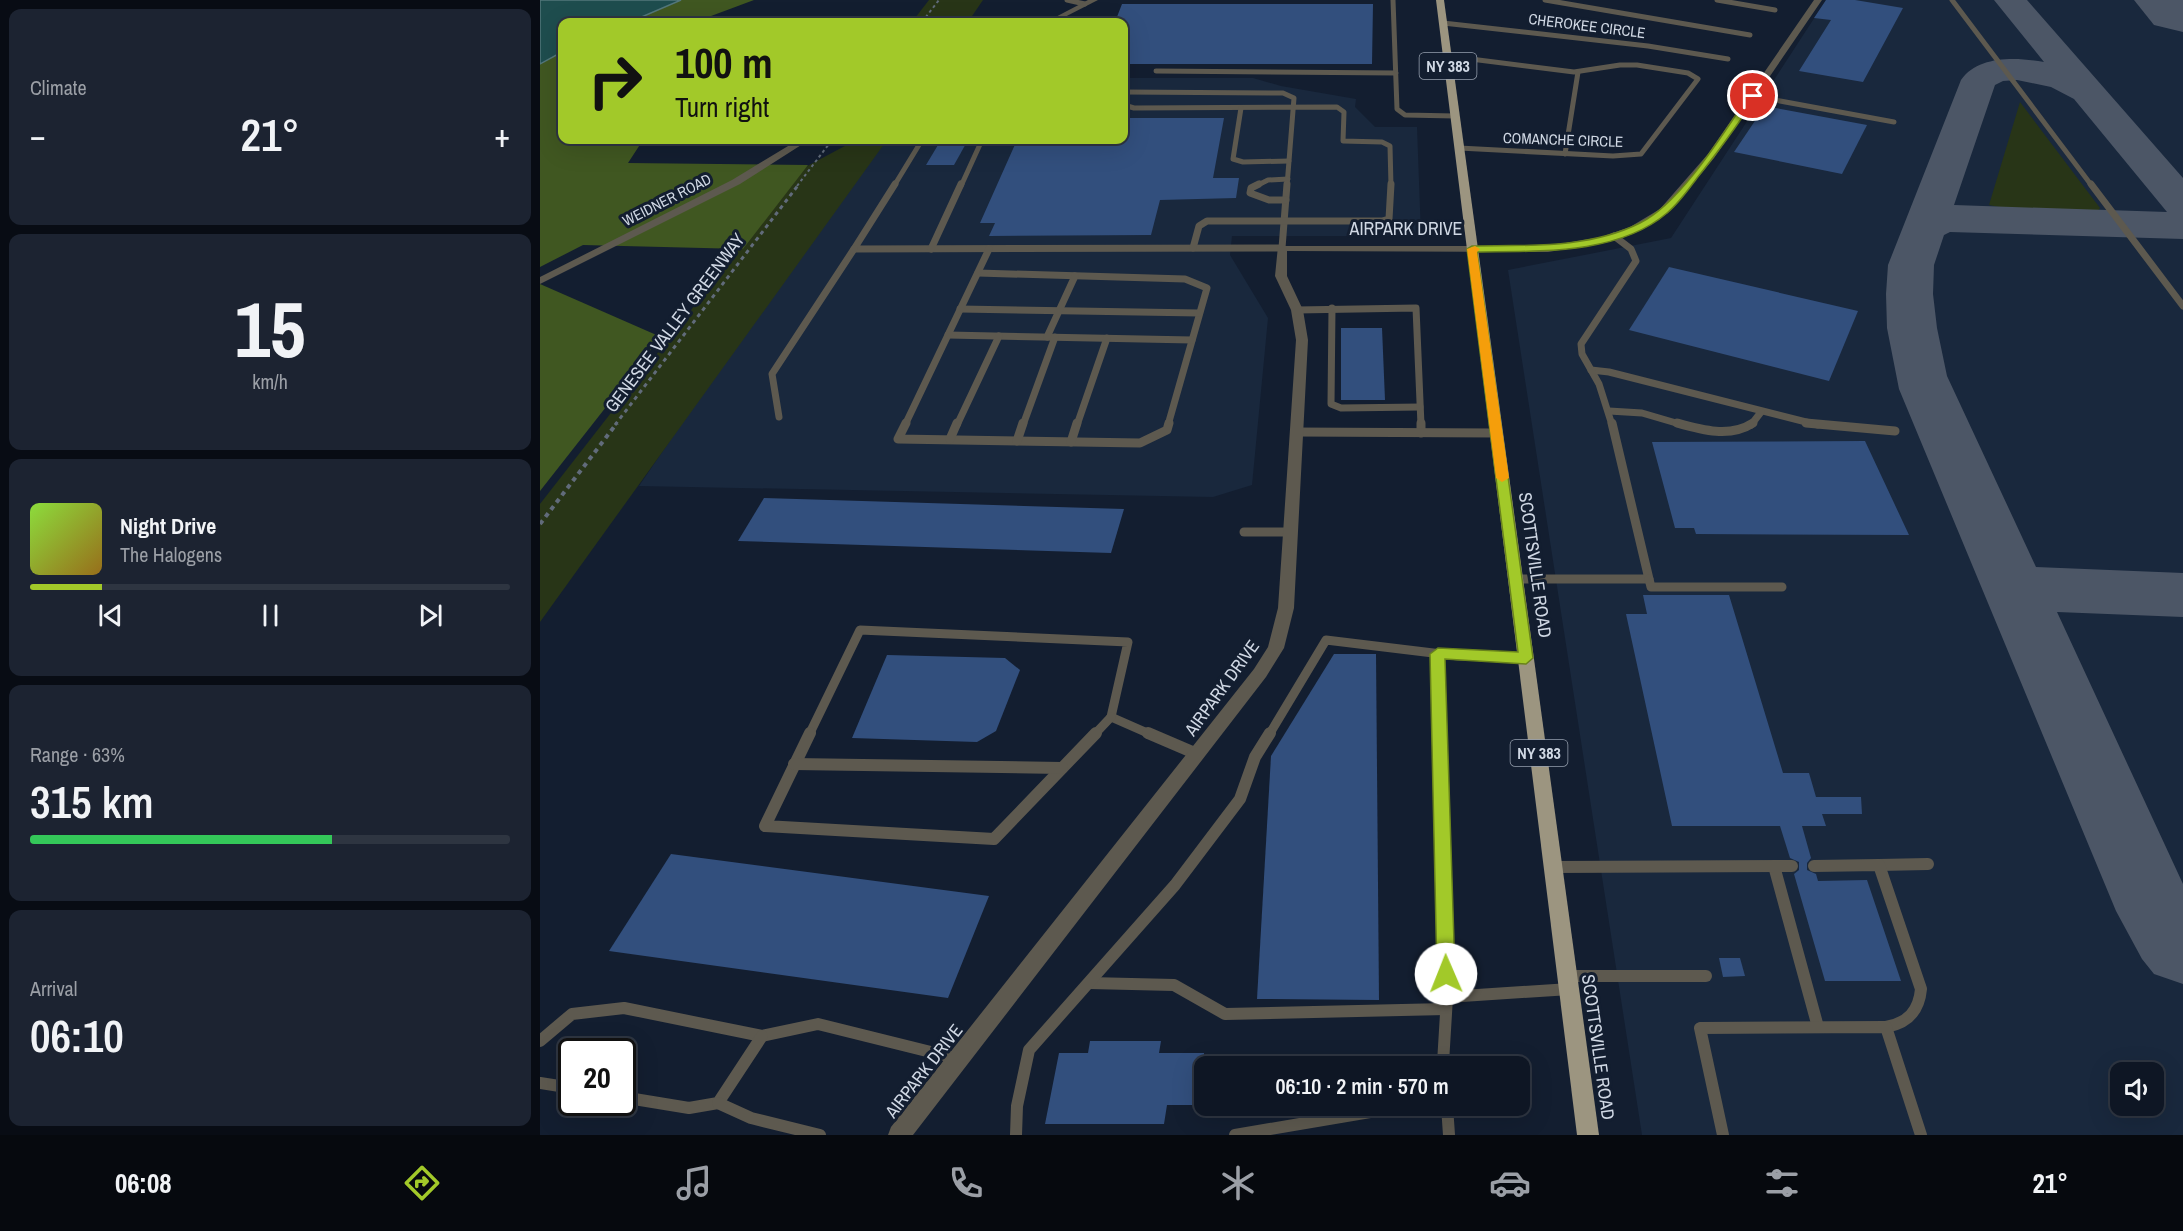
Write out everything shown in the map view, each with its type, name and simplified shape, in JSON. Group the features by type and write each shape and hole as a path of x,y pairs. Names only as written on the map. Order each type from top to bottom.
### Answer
{"main road":[{"name":"SCOTTSVILLE ROAD","path":"1440,0 1588,1135"}],"street":[{"name":"AIRPARK DRIVE","path":"899,1135 1260,673 1276,648 1286,608 1302,340 1298,310 1282,281 1282,248 1548,249 1614,236 1643,225 1671,204 1715,150 1818,0"},
{"path":"1058,18 1090,2"},
{"name":"WEIDNER ROAD","path":"540,281 736,182 798,144"}],"lane":[{"path":"1067,0 1090,2"},
{"path":"1393,0 1397,109 1405,115 1455,116"},
{"path":"1545,0 1750,35"},
{"path":"1717,0 1775,10"},
{"path":"1952,0 2183,306"},
{"name":"CHEROKEE CIRCLE","path":"1443,23 1648,46 1728,59"},
{"name":"COMANCHE CIRCLE","path":"1447,56 1578,72 1620,65 1637,65 1688,73 1698,79 1641,154 1613,156 1459,148"},
{"path":"1156,71 1396,73"},
{"path":"1565,154 1578,72"},
{"path":"854,249 1282,248 1294,98 1283,93 1128,92"},
{"path":"1753,96 1894,122"},
{"path":"1128,106 1341,108 1344,112 1343,141 1390,146 1392,200 1391,216 1386,221 1203,222 1199,226 1193,248"},
{"path":"1241,108 1233,159 1243,162 1289,161"},
{"path":"779,417 772,374 920,144"},
{"path":"931,249 980,144"},
{"path":"1286,200 1269,200 1250,193 1251,188 1258,183 1288,179"},
{"path":"1614,236 1632,249 1636,261 1582,341 1582,354 1609,411 1651,587 1782,586"},
{"path":"978,273 1185,279 1207,288 1167,430 1140,443 898,439 989,249"},
{"path":"1017,441 1058,311 1074,276"},
{"path":"1332,308 1330,404 1341,408 1420,407"},
{"path":"1298,310 1416,308 1421,433"},
{"path":"960,309 1199,313"},
{"path":"948,335 1192,340"},
{"path":"950,440 999,336"},
{"path":"1071,442 1107,338"},
{"path":"1591,370 1609,372 1818,425 1895,431"},
{"path":"1609,411 1642,414 1705,430 1724,432 1750,427 1755,423 1761,411"},
{"path":"1295,432 1496,433"},
{"path":"1244,532 1290,532"},
{"path":"1516,579 1649,579"},
{"path":"860,630 1128,642 1111,717 994,839 765,826 860,630"},
{"path":"1016,1135 1017,1106 1029,1050 1175,885 1240,799 1255,757 1326,640 1438,654 1526,658"},
{"path":"1438,654 1446,1003 1443,1056"},
{"path":"1111,717 1197,754"},
{"path":"794,764 1062,768"},
{"path":"1814,866 1928,864"},
{"path":"1723,1135 1700,1028 1886,1027 1901,1024 1912,1016 1919,1004 1921,988 1879,865"},
{"path":"1774,866 1818,1027"},
{"path":"1553,867 1792,866"},
{"path":"1089,983 1174,986 1225,1014 1446,1003 1568,983 1706,976"},
{"path":"540,1041 572,1014 624,1008 762,1036 818,1024 959,1059"},
{"path":"1886,1027 1921,1135"},
{"path":"718,1103 762,1036"},
{"path":"540,1083 558,1086"},
{"path":"636,1099 689,1108 718,1103 751,1118 820,1135"},
{"path":"1235,1135 1347,1116"},
{"path":"1448,1116 1449,1135"}],"path":[{"path":"925,18 939,0"},
{"name":"GENESEE VALLEY GREENWAY","path":"540,524 829,144"}],"shaded area":[{"path":"540,0 681,0 639,18 558,18 558,54 540,64"},
{"path":"929,0 983,0 971,18 915,18"},
{"path":"1826,0 2183,0 2183,1135 1642,1135 1508,270 1671,238"},
{"path":"1128,78 1253,78 1281,86 1356,99 1355,107 1375,127 1417,127 1421,236 1232,236 1230,255 1268,318 1252,485 1213,497 639,486 872,144 1128,144"},
{"path":"2020,102 2100,208 2098,211 2014,210 1989,205"},
{"path":"849,144 884,144 540,622 540,504 800,170"}],"green space":[{"path":"681,0 754,0 706,18 639,18"},
{"path":"558,54 558,144 640,144 628,163 808,165 743,249 583,245 540,267 540,64"},
{"path":"540,284 661,337 540,491"}],"building":[{"path":"1826,0 1855,0 1903,8 1863,82 1799,71 1831,20 1814,18"},
{"path":"1122,4 1373,4 1372,64 1128,64 1128,18 1117,18"},
{"path":"1765,106 1867,125 1842,174 1734,152"},
{"path":"1128,118 1224,118 1213,178 1239,178 1236,198 1160,200 1151,235 989,236 995,223 980,223 1015,144 1128,144"},
{"path":"939,144 966,144 954,165 926,165"},
{"path":"1669,267 1858,311 1829,381 1629,330"},
{"path":"1341,328 1382,328 1385,400 1341,400"},
{"path":"1865,441 1909,535 1696,534 1694,528 1675,528 1652,442"},
{"path":"764,498 1124,509 1111,553 738,541"},
{"path":"1643,595 1729,595 1783,773 1809,773 1816,797 1861,797 1862,814 1822,814 1826,826 1802,826 1811,858 1807,863 1807,870 1816,874 1818,881 1867,880 1901,981 1825,981 1794,874 1799,870 1799,862 1790,858 1780,826 1672,826 1626,614 1647,614"},
{"path":"1334,654 1376,654 1379,1000 1257,999 1271,756"},
{"path":"887,655 1005,658 1020,670 996,731 977,742 852,738"},
{"path":"671,854 989,896 948,998 609,951"},
{"path":"1719,958 1740,958 1745,976 1723,977"},
{"path":"1090,1041 1161,1041 1159,1053 1204,1053 1204,1056 1194,1056 1194,1105 1167,1105 1164,1124 1045,1124 1059,1053 1088,1053"}],"taxiway":[{"path":"2010,0 2183,204"},
{"path":"1925,228 1979,80 1989,73 2017,69 2049,74 2087,91"},
{"path":"1925,228 1939,220 1955,218 2183,226"},
{"path":"1925,228 1911,265 1910,278 1912,328 1917,361 1925,389 2015,588"},
{"path":"2015,588 2183,595"},
{"path":"2015,588 2156,911 2170,934 2183,948"}],"runway":[{"path":"2174,0 2183,8"}],"slow traffic":[{"path":"1475,249 1472,249 1502,478"}],"route":[{"path":"1446,974 1438,654 1526,658 1472,249 1561,248 1603,240 1634,230 1664,211 1678,196 1720,144 1753,96"}]}
